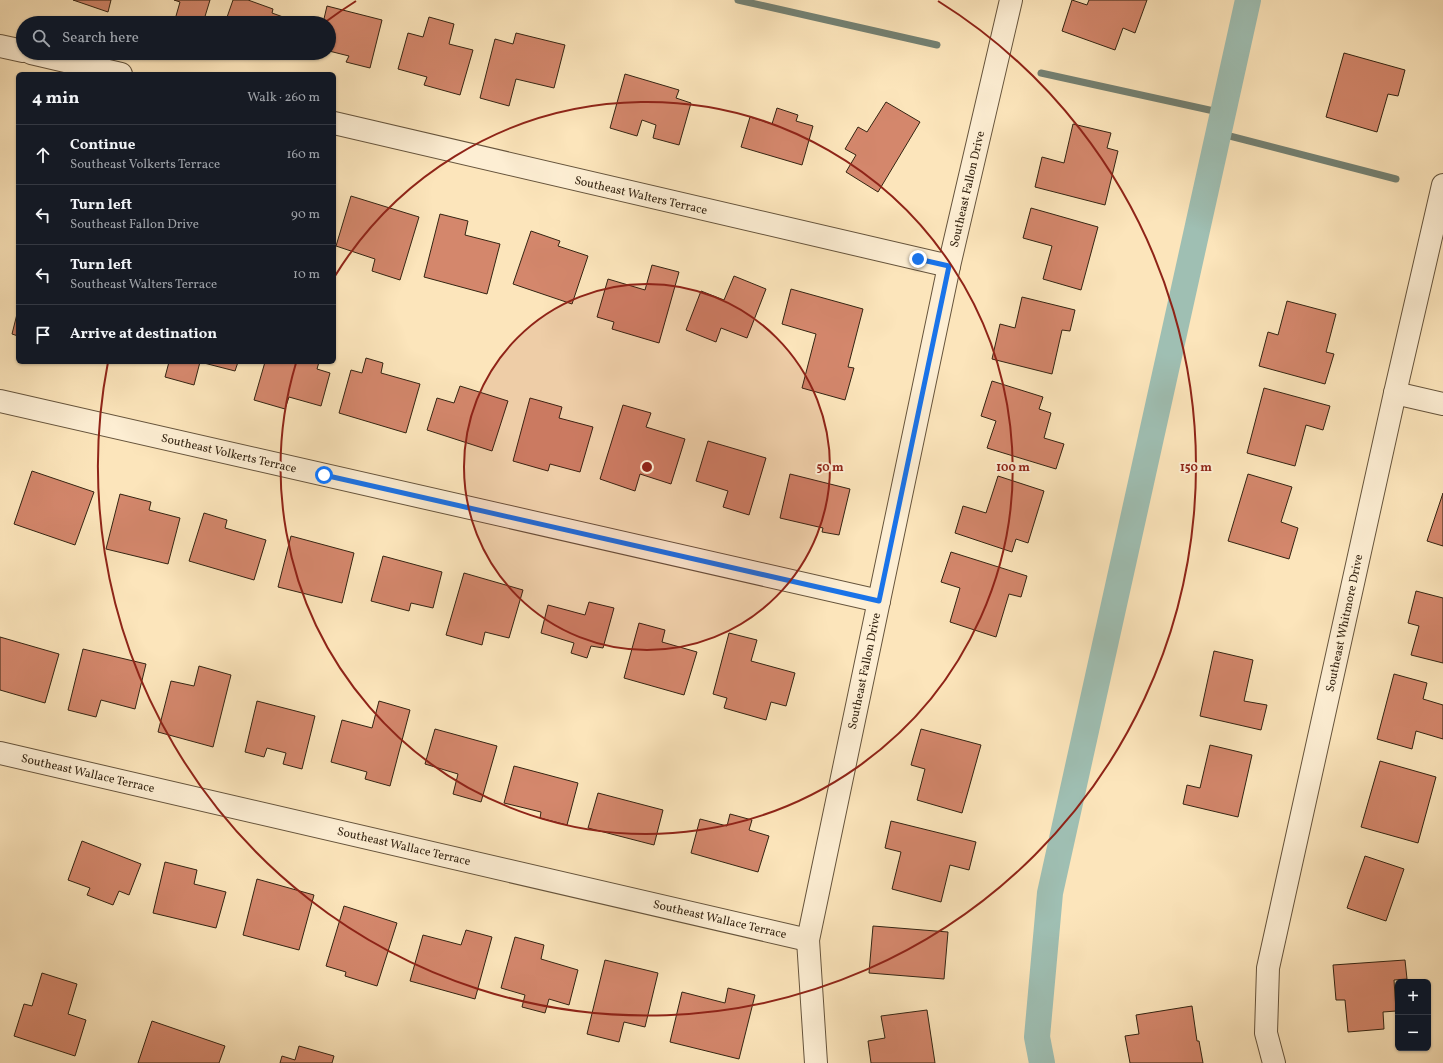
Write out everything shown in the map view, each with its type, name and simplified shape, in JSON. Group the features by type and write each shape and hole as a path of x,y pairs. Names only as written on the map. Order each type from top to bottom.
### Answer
{"street":[{"name":"Southeast Fallon Drive","path":"816,1063 808,940 949,266 1011,0"},
{"path":"0,46 16,49"},
{"path":"61,60 112,72"},
{"name":"Southeast Walters Terrace","path":"336,123 949,266"},
{"name":"Southeast Whitmore Drive","path":"1274,1063 1266,1033 1268,968 1395,393 1443,185"},
{"path":"1395,393 1443,404"},
{"name":"Southeast Volkerts Terrace","path":"0,401 879,601"},
{"name":"Southeast Wallace Terrace","path":"0,753 808,940"}],"building":[{"path":"73,0 111,0 108,12"},
{"path":"174,0 210,0 205,16 176,16 180,2"},
{"path":"233,0 248,0 273,9 272,13 280,16 227,16"},
{"path":"1072,0 1087,5 1089,0 1147,0 1135,33 1123,28 1115,50 1062,31"},
{"path":"327,6 382,20 370,68 346,62 349,56 336,53 336,16 325,16"},
{"path":"429,17 454,24 449,44 473,50 460,95 424,85 427,77 398,69 408,33 423,37"},
{"path":"516,33 565,45 554,88 516,79 509,106 480,98 495,39 513,44"},
{"path":"1344,53 1405,70 1398,96 1388,94 1377,132 1326,117"},
{"path":"625,74 679,90 676,98 691,103 679,145 653,138 656,125 642,120 637,136 610,128"},
{"path":"886,102 920,122 878,192 846,172 856,155 845,149 858,127 867,132"},
{"path":"777,108 798,115 796,121 813,126 802,165 741,147 750,117 772,124"},
{"path":"1073,124 1111,133 1107,148 1118,151 1105,205 1035,187 1042,157 1064,163"},
{"path":"351,196 419,217 400,280 372,271 375,259 336,246"},
{"path":"1031,208 1098,227 1081,290 1043,279 1052,246 1023,238"},
{"path":"440,214 468,221 465,235 500,244 487,294 424,277"},
{"path":"531,231 560,241 558,246 588,256 572,304 513,284"},
{"path":"652,265 679,272 659,343 612,329 614,322 597,317 608,279 645,290"},
{"path":"734,276 766,289 747,338 721,328 716,342 686,330 701,291 724,300"},
{"path":"791,289 863,309 848,367 854,368 845,400 802,388 816,334 782,324"},
{"path":"1022,297 1075,310 1070,331 1062,330 1052,374 992,359 1000,324 1015,328"},
{"path":"1287,301 1336,314 1326,352 1334,354 1325,384 1259,366 1268,332 1278,335"},
{"path":"16,318 16,335 12,334"},
{"path":"366,358 383,363 381,373 420,384 406,433 339,413 351,370 362,373"},
{"path":"168,364 199,364 194,385 165,377"},
{"path":"208,364 237,364 235,371"},
{"path":"264,364 318,364 317,369 330,373 321,406 289,397 285,409 254,400"},
{"path":"992,381 1043,397 1039,409 1051,413 1044,438 1064,444 1056,469 987,448 996,421 981,416"},
{"path":"460,386 508,401 492,451 427,430 437,398 454,403"},
{"path":"1264,388 1330,406 1323,430 1306,425 1295,466 1247,453"},
{"path":"530,398 562,407 559,418 593,427 580,472 550,464 548,471 513,461"},
{"path":"623,405 651,413 646,427 685,439 671,484 640,474 635,491 600,479"},
{"path":"708,441 766,458 749,515 723,507 728,491 696,481"},
{"path":"32,471 94,492 75,545 14,524"},
{"path":"790,474 850,489 839,535 822,532 823,528 780,518"},
{"path":"1248,474 1292,487 1281,522 1298,528 1289,559 1228,541"},
{"path":"998,476 1044,491 1028,543 1016,539 1012,552 955,533 963,506 986,513"},
{"path":"1443,493 1443,546 1427,541"},
{"path":"120,494 151,502 149,510 180,518 168,564 106,549"},
{"path":"204,513 227,520 225,528 266,540 254,580 189,561"},
{"path":"291,536 354,553 342,603 278,587"},
{"path":"951,552 1027,576 1021,597 1009,594 996,637 950,622 960,588 941,582"},
{"path":"383,556 442,572 433,608 411,603 409,611 371,601"},
{"path":"464,573 523,590 509,638 485,632 482,645 446,635"},
{"path":"1416,591 1443,598 1443,663 1411,655 1419,626 1408,623"},
{"path":"589,602 614,608 603,648 591,646 587,658 571,653 574,643 541,633 548,605 585,615"},
{"path":"639,623 665,630 662,642 697,652 684,695 624,678"},
{"path":"729,633 757,640 751,661 795,673 786,706 771,702 766,720 724,708 727,698 713,694"},
{"path":"0,637 59,654 45,703 0,690"},
{"path":"83,649 146,664 135,709 101,700 96,717 68,710"},
{"path":"1214,651 1253,660 1244,701 1267,705 1261,730 1200,716"},
{"path":"199,666 231,675 213,747 158,732 171,681 194,686"},
{"path":"1394,674 1427,683 1423,699 1443,705 1443,739 1416,731 1412,749 1377,739"},
{"path":"257,701 315,716 302,769 283,764 286,753 267,748 264,757 245,752"},
{"path":"379,701 410,710 390,786 365,779 367,772 331,762 342,720 372,728"},
{"path":"435,729 497,746 481,802 453,794 458,774 425,764"},
{"path":"921,729 981,745 962,813 917,800 925,769 911,765"},
{"path":"1210,745 1252,755 1238,817 1183,804 1187,785 1200,788"},
{"path":"1380,761 1436,777 1418,843 1361,827"},
{"path":"514,766 578,783 567,825 540,818 541,812 504,803"},
{"path":"598,793 663,810 654,845 588,828"},
{"path":"730,814 752,820 749,830 769,836 758,872 691,853 700,819 727,826"},
{"path":"891,821 976,842 969,870 950,865 941,902 892,889 901,852 885,848"},
{"path":"82,841 141,864 129,895 119,891 113,905 87,895 90,888 68,880"},
{"path":"1365,856 1404,869 1386,921 1347,908"},
{"path":"165,862 197,870 194,884 226,892 216,928 153,913"},
{"path":"257,879 314,895 299,950 243,935"},
{"path":"344,906 397,923 377,986 345,976 346,972 326,966"},
{"path":"873,926 948,932 944,979 869,973"},
{"path":"466,930 492,937 475,999 410,981 423,935 461,945"},
{"path":"515,937 544,945 541,959 578,970 569,1005 549,999 545,1013 522,1007 525,995 501,988"},
{"path":"605,960 658,973 645,1027 624,1022 619,1042 587,1034"},
{"path":"1405,960 1407,979 1394,980 1395,1011 1383,1012 1384,1029 1348,1032 1345,1000 1336,1000 1333,965"},
{"path":"42,973 77,984 68,1014 86,1020 75,1056 14,1036 24,1004 32,1006"},
{"path":"728,988 755,995 739,1059 670,1042 682,992 725,1003"},
{"path":"1192,1006 1197,1041 1199,1041 1203,1063 1130,1063 1125,1036 1139,1034 1136,1015"},
{"path":"927,1010 935,1063 871,1063 868,1041 885,1038 881,1016"},
{"path":"152,1021 225,1046 219,1063 138,1063"},
{"path":"299,1046 334,1056 332,1063 280,1063 282,1056 295,1060"}],"waterway":[{"path":"738,0 937,45"},
{"path":"1042,1063 1037,1037 1050,893 1248,0"},
{"path":"1041,73 1223,113"},
{"path":"1218,133 1396,179"}],"route":[{"path":"324,475 879,601 949,266 918,259"}]}
